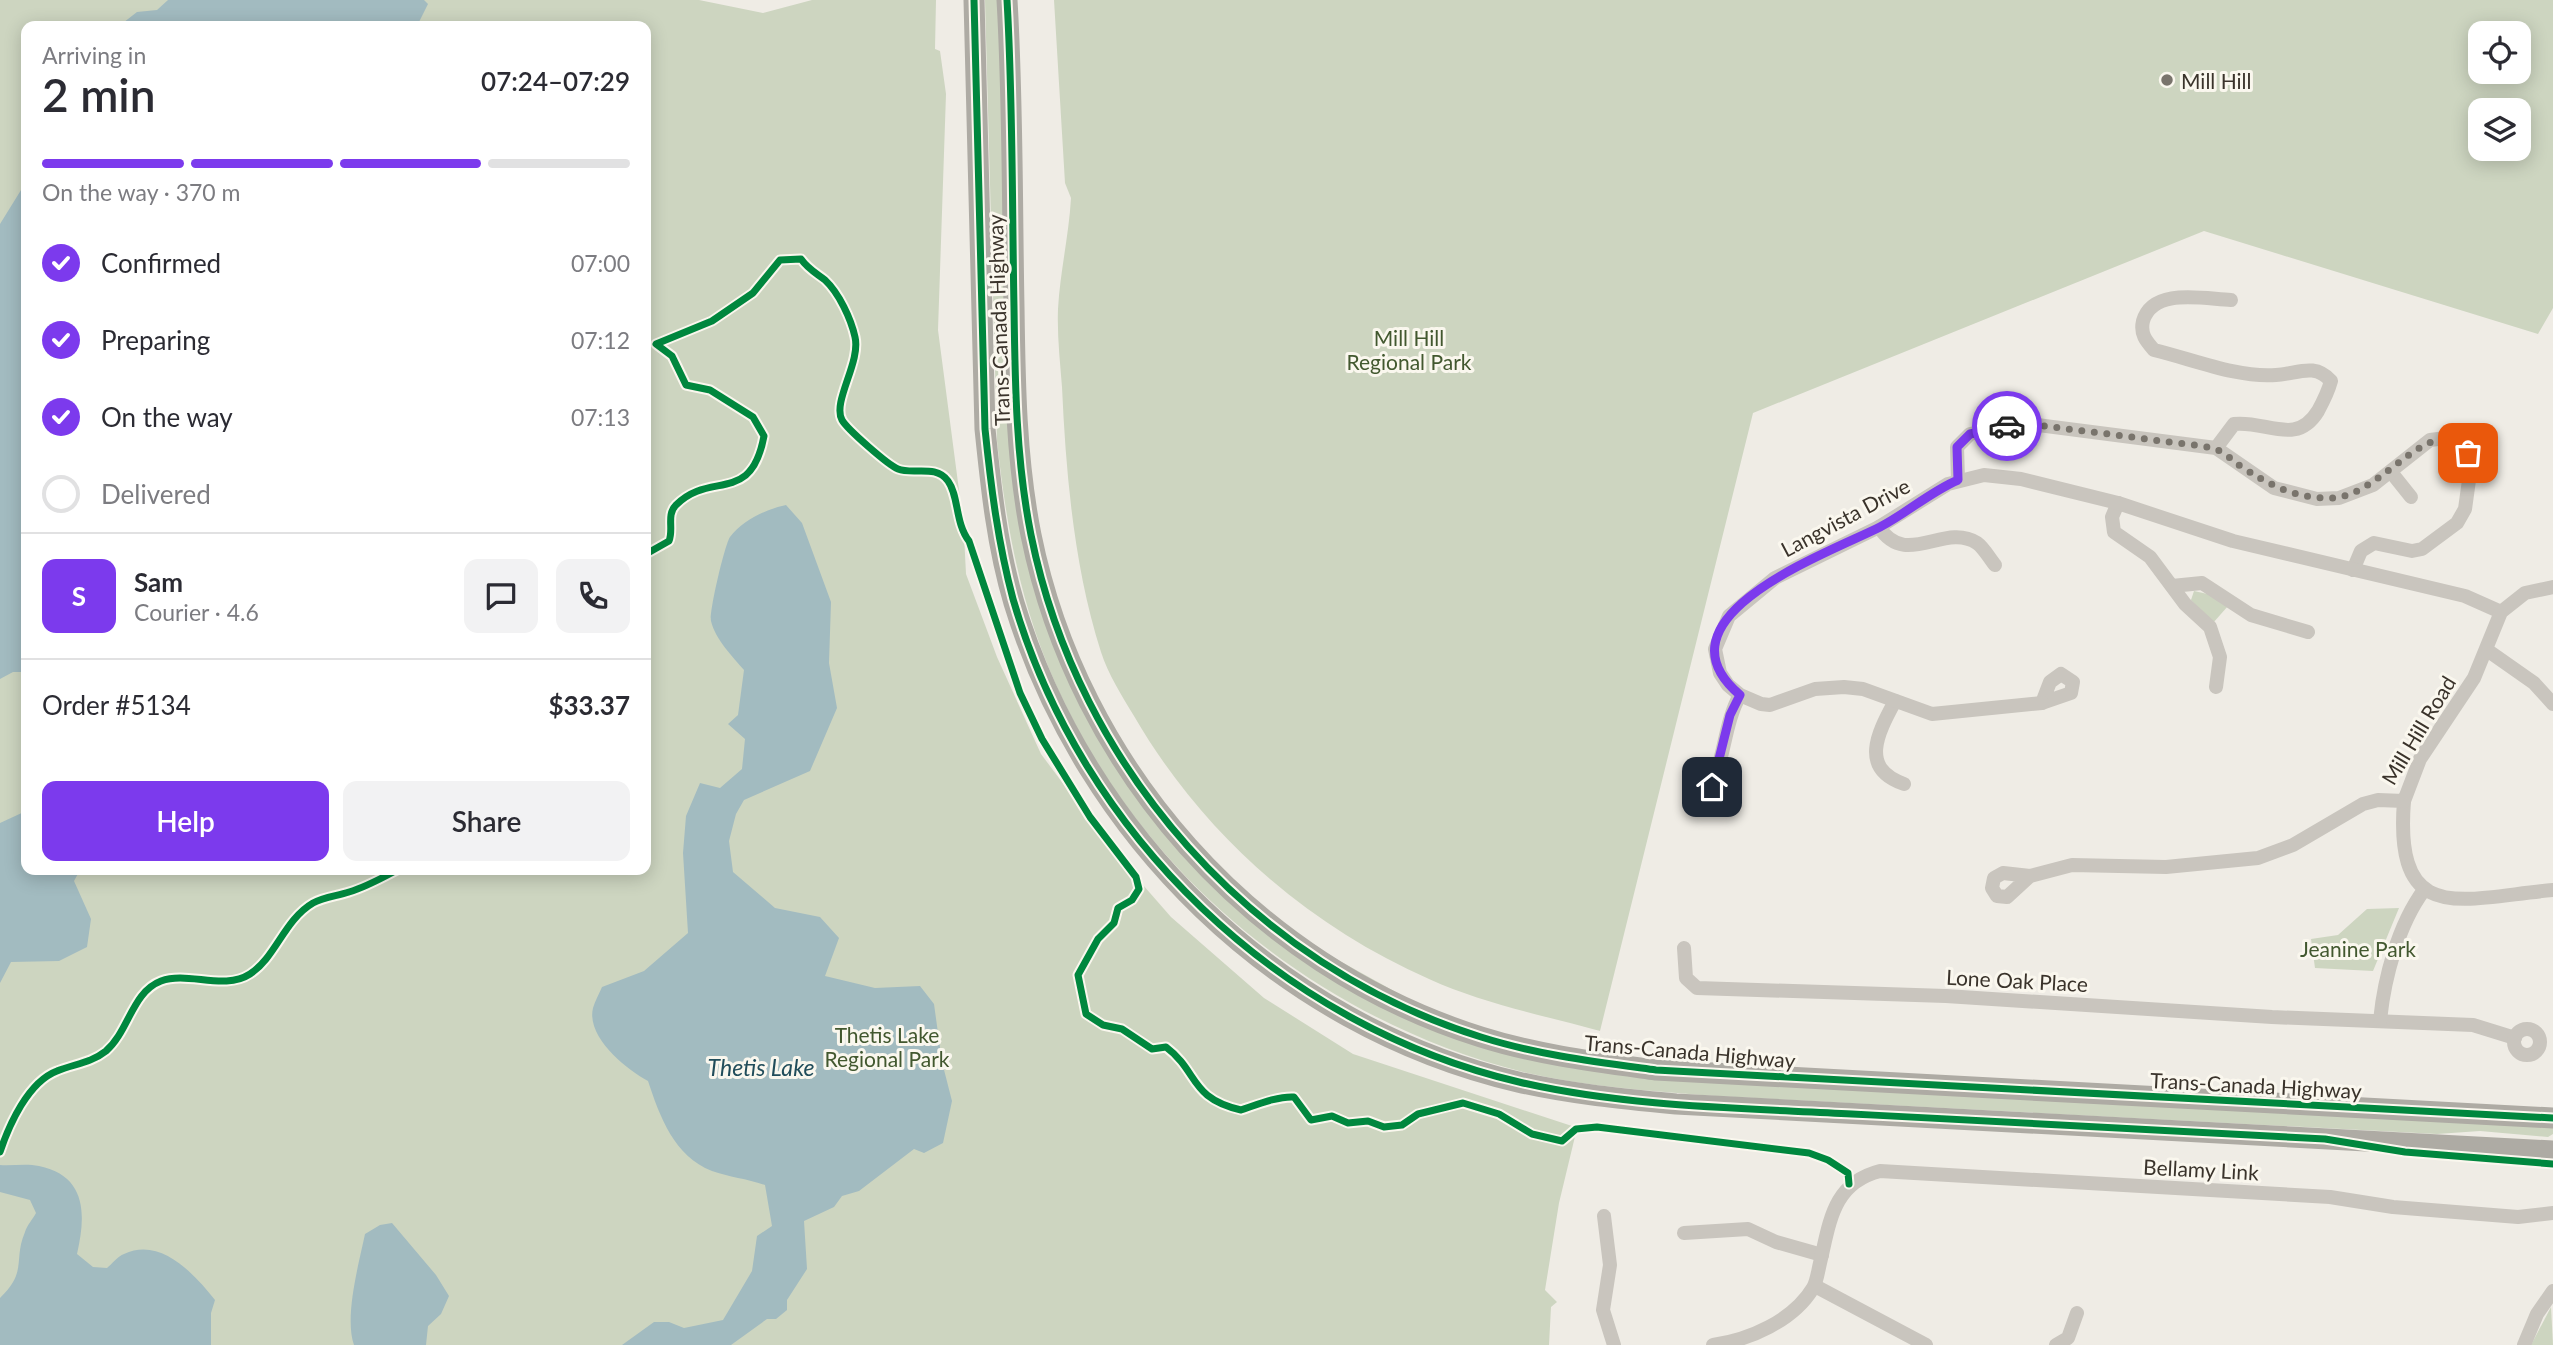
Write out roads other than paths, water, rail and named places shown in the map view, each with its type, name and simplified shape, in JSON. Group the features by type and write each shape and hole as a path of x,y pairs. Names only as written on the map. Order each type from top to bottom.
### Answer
{"highway":[{"name":"Trans-Canada Highway","path":"974,0 985,429 992,499 1014,603 1049,694 1097,782 1152,857 1224,929 1303,989 1383,1033 1467,1067 1566,1092 1704,1106 2553,1151"},
{"name":"Trans-Canada Highway","path":"1007,0 1019,444 1031,534 1056,624 1075,673 1107,735 1171,829 1219,880 1258,915 1320,961 1385,998 1479,1037 1579,1060 1656,1070 2553,1118"},
{"path":"1011,141 1018,91 1020,0"},
{"path":"2325,1139 2405,1152 2553,1164"}],"street":[{"path":"2216,448 2234,424 2247,422 2284,430 2299,430 2312,421 2328,394 2331,381 2323,372 2310,369 2275,375 2244,372 2154,350 2144,339 2142,324 2148,309 2164,299 2231,300"},
{"path":"1958,480 1957,447 1970,434 2022,423 2216,448 2274,488 2317,499 2339,498 2360,491 2391,472 2430,440 2454,440 2462,445 2470,463 2462,517 2422,549 2401,550 2383,544 2367,547 2356,558 2353,570"},
{"path":"2391,472 2412,497"},
{"name":"Langvista Drive","path":"1740,695 1728,685 1716,661 1717,642 1729,616 1775,578 1880,527 1958,480 2001,475 2118,503 2233,541 2465,596 2501,612"},
{"path":"2118,503 2112,517 2114,532 2150,557 2185,604 2210,627 2220,657 2216,687"},
{"path":"1880,527 1888,541 1902,546 1961,538 1978,544 1995,565"},
{"path":"2172,586 2202,583 2251,615 2308,632"},
{"path":"2501,612 2525,593 2553,587"},
{"name":"Mill Hill Road","path":"2030,876 2072,865 2166,867 2258,858 2293,845 2363,804 2378,800 2404,801 2420,759 2460,702 2487,650 2501,612"},
{"path":"2487,650 2533,683 2553,704"},
{"path":"1704,797 1712,787 1726,727 1740,695 1770,705 1802,691 1844,687 1863,689 1921,712 1942,714 2042,703"},
{"path":"1895,701 1878,735 1876,756 1886,775 1904,784"},
{"path":"2404,801 2403,829 2409,869 2424,890 2434,896 2458,898 2553,890"},
{"path":"2380,1021 2383,986 2390,964 2424,890"},
{"name":"Lone Oak Place","path":"1684,947 1686,978 1697,988 1946,996 2272,1017 2473,1025 2515,1038"},
{"name":"Bellamy Link","path":"1822,1255 1835,1206 1849,1184 1880,1171 2330,1198 2393,1207 2518,1217 2553,1213"},
{"path":"1604,1216 1610,1265 1604,1310 1614,1345"},
{"path":"1684,1233 1748,1230 1776,1242 1822,1255 1815,1286 1803,1302 1785,1317 1748,1336 1713,1345"},
{"path":"1815,1286 1926,1345"},
{"path":"2524,1345 2537,1314 2553,1291"},
{"path":"2056,1345 2068,1338 2077,1313"}],"water":[{"path":"168,0 424,0 428,4 420,21 125,21 137,12 157,10"},
{"path":"21,190 21,672 13,672 0,679 0,224"},
{"name":"Thetis Lake","path":"786,505 802,523 831,602 829,663 837,708 810,771 744,800 736,814 729,841 733,872 775,908 820,917 839,938 825,976 875,988 920,986 934,1004 942,1062 952,1101 943,1143 924,1153 914,1149 859,1191 842,1196 834,1207 804,1221 807,1269 787,1300 787,1310 776,1319 767,1319 731,1345 622,1345 654,1322 669,1322 684,1328 723,1320 752,1271 757,1236 772,1226 765,1185 712,1171 688,1156 670,1134 648,1081 629,1069 610,1051 592,1019 593,1008 602,987 644,971 688,933 683,853 686,816 700,783 720,788 742,769 745,739 728,724 738,715 744,670 720,641 711,621 718,578 728,542 735,531 756,516"},
{"path":"21,813 21,875 77,875 74,881 91,919 87,947 59,961 11,962 0,983 0,823"},
{"path":"0,1165 39,1166 66,1178 74,1188 82,1212 77,1254 93,1267 107,1268 124,1254 151,1250 164,1254 187,1270 215,1300 211,1313 211,1345 0,1345 0,1298 9,1289 17,1273 22,1242 36,1213 30,1200 0,1192"},
{"path":"392,1223 436,1275 449,1296 441,1314 428,1326 426,1345 354,1345 351,1333 352,1305 365,1234 380,1225"}],"place":[{"name":"Mill Hill","path":"2167,80"}],"park label":[{"name":"Mill Hill Regional Park","path":"1409,349"},
{"name":"Jeanine Park","path":"2358,948"},
{"name":"Thetis Lake Regional Park","path":"887,1046"}]}
